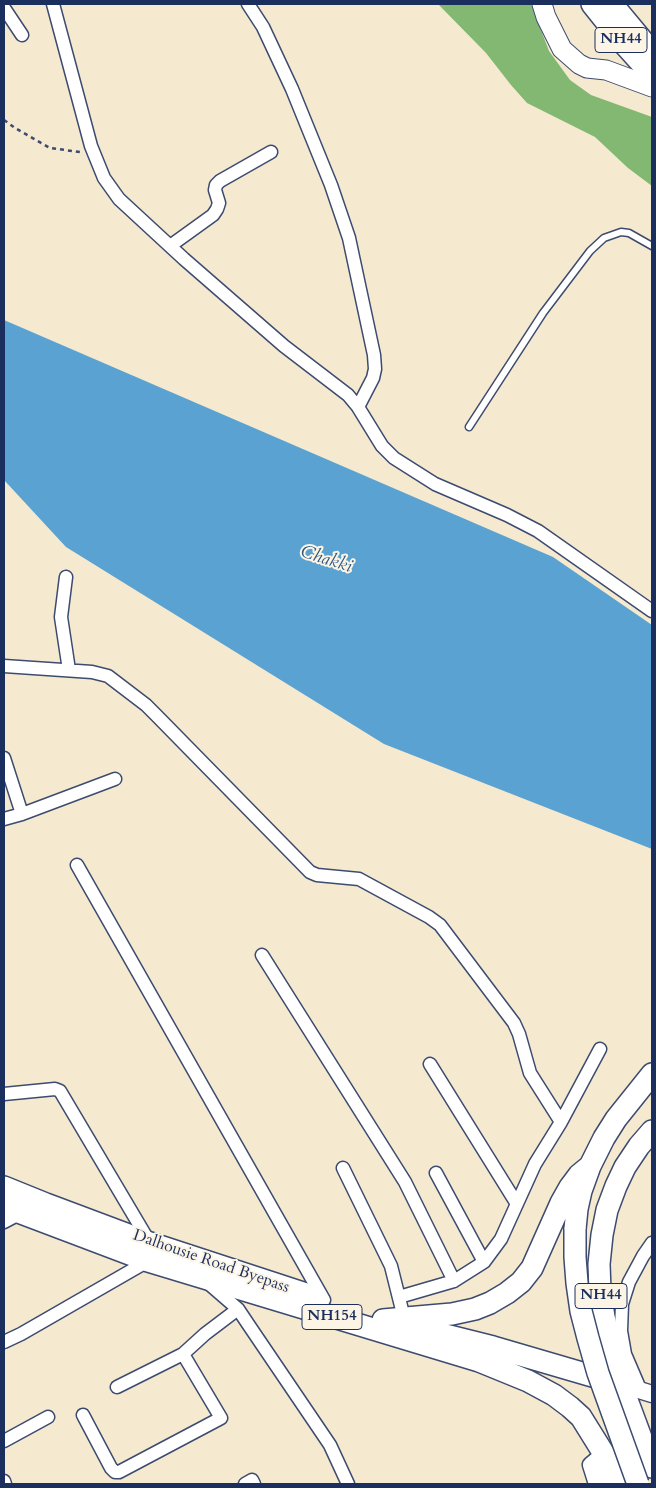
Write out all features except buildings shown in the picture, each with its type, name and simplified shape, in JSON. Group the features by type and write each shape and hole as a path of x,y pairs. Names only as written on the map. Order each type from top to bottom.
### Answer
{"highway":[{"name":"NH44","path":"592,4 652,75"},
{"name":"NH44","path":"612,4 652,52"},
{"name":"NH44","path":"638,1484 598,1373 581,1311 575,1257 575,1229 577,1209 590,1166 616,1119 646,1081"},
{"name":"NH44","path":"650,1459 638,1390 611,1346 600,1291 599,1264 607,1210 616,1186 634,1153 652,1131"},
{"path":"383,1320 452,1314 490,1303 507,1294 521,1282 532,1268 570,1187 579,1175 590,1166"},
{"name":"Dalhousie Road Byepass","path":"4,1186 149,1252 324,1300 383,1320 493,1348 638,1390"},
{"name":"NH154","path":"9,1213 149,1252 202,1278 479,1361 528,1381 554,1395 581,1417 604,1454 616,1484"},
{"path":"604,1454 613,1440 623,1438 631,1441 650,1459"}],"main road":[{"path":"542,4 546,17 562,49 579,64 587,68 606,70 652,87"}],"street":[{"path":"53,4 94,152 104,178 119,199 284,346 348,395 382,446 394,458 435,484 507,515 538,531 652,611"},
{"path":"248,4 263,27 292,89 331,185 349,238 374,355 375,369 373,378 358,408"},
{"path":"4,8 22,36"},
{"path":"170,246 213,215 219,204 215,190 216,185 220,181 271,152"},
{"path":"66,577 61,617 69,670"},
{"path":"4,666 92,672 108,676 146,705 310,872 318,875 359,879 429,917 440,925 514,1023 530,1073 561,1122"},
{"path":"4,758 22,814"},
{"path":"4,819 115,779"},
{"path":"77,865 324,1300"},
{"path":"262,955 405,1182 454,1281"},
{"path":"399,1296 454,1281 484,1262 502,1239 535,1164 561,1122 600,1049"},
{"path":"430,1064 518,1204"},
{"path":"4,1094 55,1089 60,1091 149,1252 21,1334 4,1342"},
{"path":"343,1168 391,1266 404,1318"},
{"path":"436,1173 484,1262"},
{"path":"638,1390 625,1354 621,1331 622,1304 629,1282 652,1243"},
{"path":"202,1278 238,1309 330,1445 348,1484"},
{"path":"117,1387 183,1354 205,1334 238,1309"},
{"path":"83,1414 111,1468 115,1472 119,1472 221,1418 183,1354"},
{"path":"4,1441 48,1417"},
{"path":"597,1484 591,1465 604,1454"},
{"path":"245,1484 252,1480 254,1484"}],"lane":[{"path":"468,427 544,313 590,251 604,238 621,232 629,233 652,246"}],"path":[{"path":"4,120 50,148 66,151 94,152"}],"green space":[{"path":"438,4 531,4 549,51 570,80 591,95 652,117 652,186 628,168 595,137 527,103 486,53"}],"water":[{"name":"Chakki","path":"4,320 553,557 652,625 652,849 384,744 66,547 4,480"}]}
